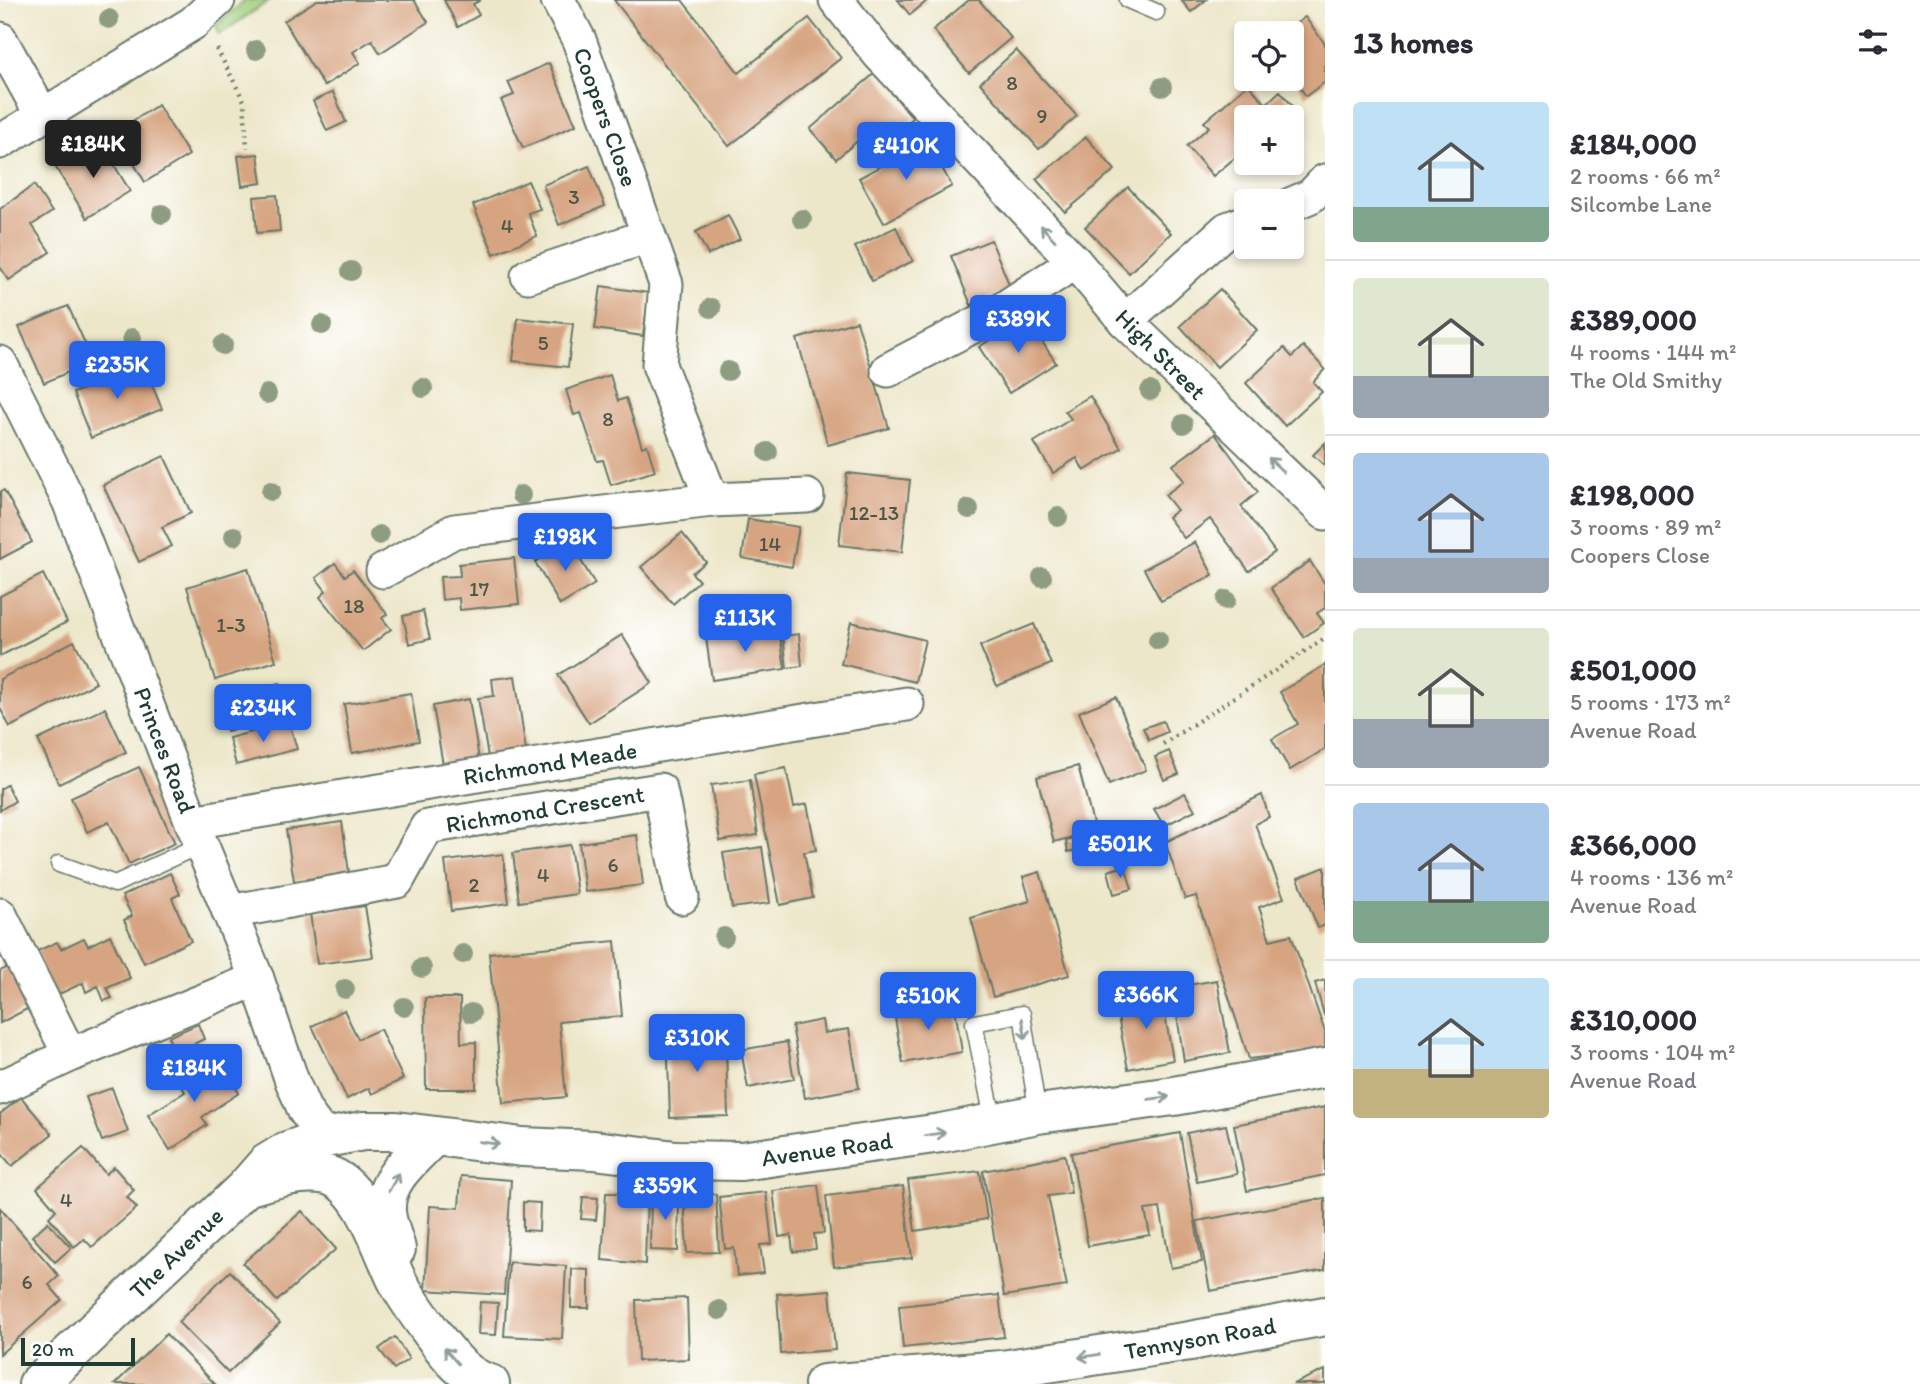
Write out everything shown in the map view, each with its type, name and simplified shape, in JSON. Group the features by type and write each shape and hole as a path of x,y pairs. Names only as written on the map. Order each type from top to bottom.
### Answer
{"main road":[{"name":"Avenue Road","path":"325,1138 353,1133 396,1131 522,1147 594,1150 676,1160 741,1160 941,1133 1038,1114 1174,1096 1325,1068"},
{"path":"419,1317 397,1256 386,1210 390,1187 397,1175 434,1136"},
{"path":"325,1138 329,1159 343,1184"},
{"name":"The Avenue","path":"38,1384 245,1188 266,1164 287,1151 325,1138"},
{"path":"245,1188 273,1178 308,1173 329,1175 343,1184 359,1200 398,1283 419,1317 464,1371 486,1383"},
{"name":"Tennyson Road","path":"824,1384 1003,1377 1325,1316"}],"street":[{"name":"Coopers Close","path":"558,0 579,40 666,284 659,365 712,500"},
{"name":"High Street","path":"836,0 879,54 1075,262 1125,321 1325,513"},
{"path":"0,142 209,9"},
{"path":"0,39 42,115"},
{"path":"1304,199 1311,196 1325,181"},
{"path":"1125,321 1227,229 1234,226"},
{"path":"528,276 648,236"},
{"path":"888,370 992,316 1075,262"},
{"name":"Princes Road","path":"0,363 69,501 197,833 257,979 305,1111 325,1138"},
{"path":"383,572 454,531 712,500 807,496"},
{"name":"Richmond Meade","path":"197,833 907,704"},
{"name":"Richmond Crescent","path":"229,912 397,880 427,828 660,790 682,897"},
{"path":"0,915 70,1055"},
{"path":"0,1088 70,1055 257,979"}],"lane":[{"path":"1128,0 1156,12"},
{"path":"59,864 115,884 197,833"},
{"path":"994,1124 974,1023 1022,1014 1038,1114"}],"path":[{"path":"209,9 244,101 247,148"},
{"path":"1163,744 1325,639"}],"green space":[{"path":"245,0 270,0 219,35 216,26"}],"building":[{"path":"317,0 414,0 428,22 380,53 372,40 353,52 360,63 324,86 284,21"},
{"path":"444,0 481,0 473,4 479,15 458,27"},
{"path":"614,0 682,0 739,73 809,18 841,58 729,146"},
{"path":"898,0 928,0 910,15"},
{"path":"969,0 979,0 1011,38 969,73 933,30"},
{"path":"1181,0 1206,0 1191,12"},
{"path":"1305,17 1325,44 1325,82 1306,96 1302,91 1304,21 1300,21"},
{"path":"1016,50 1077,116 1039,149 980,83"},
{"path":"549,63 576,125 523,148 501,100 514,95 508,82"},
{"path":"875,73 913,118 879,147 867,133 836,159 810,129"},
{"path":"1240,91 1254,91 1266,104 1280,91 1292,105 1234,105 1234,159 1213,176 1187,146 1209,127 1204,122"},
{"path":"333,92 346,122 327,131 313,101"},
{"path":"158,105 189,155 145,182 115,132"},
{"path":"1086,137 1115,170 1065,212 1036,179"},
{"path":"927,141 952,186 884,223 859,178"},
{"path":"100,142 130,191 87,218 56,168"},
{"path":"258,154 262,183 242,186 238,156"},
{"path":"589,166 605,206 559,225 543,185"},
{"path":"528,181 540,209 528,213 537,236 494,254 473,205"},
{"path":"34,185 52,212 32,225 50,252 9,280 0,267 0,209"},
{"path":"1128,187 1171,233 1129,273 1085,227"},
{"path":"277,195 280,231 257,233 254,197"},
{"path":"728,215 740,239 708,255 696,232"},
{"path":"896,227 913,261 872,281 855,247"},
{"path":"991,240 1011,289 971,305 951,256"},
{"path":"601,286 649,293 643,336 595,329"},
{"path":"1220,289 1257,330 1217,367 1180,326"},
{"path":"68,306 93,361 44,383 19,327"},
{"path":"1026,317 1056,363 1009,393 979,347"},
{"path":"518,318 573,324 568,367 513,361"},
{"path":"857,321 889,428 828,445 797,339"},
{"path":"1303,346 1325,369 1313,382 1322,392 1285,426 1246,383 1284,348 1292,357"},
{"path":"144,365 162,409 91,438 73,393"},
{"path":"610,375 618,401 626,398 642,447 647,445 655,471 611,485 603,460 597,461 581,413 574,415 566,390"},
{"path":"1090,396 1121,448 1084,471 1077,458 1053,473 1034,442 1071,419 1065,411"},
{"path":"1215,434 1258,492 1241,506 1275,552 1249,571 1210,519 1184,538 1168,517 1177,510 1165,495 1184,481 1173,465"},
{"path":"1325,443 1325,466 1313,455"},
{"path":"164,456 191,513 162,527 172,546 139,562 103,485"},
{"path":"847,473 910,480 902,552 839,545"},
{"path":"4,490 32,542 0,559 0,492"},
{"path":"748,519 799,527 792,567 742,558"},
{"path":"682,533 706,562 692,573 699,581 673,604 641,567"},
{"path":"569,541 595,584 560,605 535,562"},
{"path":"1195,542 1213,575 1161,601 1144,569"},
{"path":"514,558 519,604 460,610 459,598 442,600 440,577 460,576 459,564"},
{"path":"1310,561 1325,584 1325,608 1317,613 1324,623 1304,637 1271,588"},
{"path":"335,563 345,576 353,570 387,614 382,618 391,629 363,651 320,597 326,591 316,578"},
{"path":"248,568 276,661 215,680 187,587"},
{"path":"43,574 67,622 0,656 0,596"},
{"path":"423,611 430,639 409,644 403,616"},
{"path":"851,622 925,640 915,682 841,664"},
{"path":"1034,624 1051,664 997,686 980,646"},
{"path":"779,628 785,669 712,680 706,638"},
{"path":"799,634 802,666 787,668 783,636"},
{"path":"622,635 652,683 589,723 558,675"},
{"path":"74,641 96,683 10,727 0,708 0,679"},
{"path":"1325,665 1325,749 1290,770 1272,739 1298,724 1280,692"},
{"path":"515,676 526,751 488,757 478,698 494,696 492,679"},
{"path":"280,683 288,716 227,731 219,698"},
{"path":"411,693 419,741 352,753 344,704"},
{"path":"1116,697 1146,770 1109,785 1079,712"},
{"path":"469,699 479,759 443,765 433,706"},
{"path":"105,708 126,752 59,784 38,740"},
{"path":"1163,721 1167,732 1149,740 1143,728"},
{"path":"289,722 297,749 236,765 229,738"},
{"path":"1169,751 1179,774 1164,780 1155,757"},
{"path":"1078,766 1095,831 1054,842 1037,777"},
{"path":"139,767 175,843 129,864 109,822 87,832 71,798"},
{"path":"786,768 794,807 807,804 816,850 804,852 813,898 780,905 754,774"},
{"path":"750,780 758,835 720,841 711,785"},
{"path":"7,785 15,801 0,810 0,789"},
{"path":"1185,793 1195,810 1164,826 1154,809"},
{"path":"1262,795 1269,817 1255,824 1284,898 1259,907 1270,940 1291,935 1325,1032 1325,1050 1249,1059 1196,896 1185,899 1165,842"},
{"path":"342,822 349,873 294,881 286,830"},
{"path":"637,835 643,885 585,892 579,843"},
{"path":"1088,836 1090,847 1068,852 1066,841"},
{"path":"570,845 577,894 519,902 513,853"},
{"path":"762,847 770,903 732,908 723,853"},
{"path":"503,854 509,903 451,911 445,861"},
{"path":"1125,866 1132,889 1114,894 1108,871"},
{"path":"1325,867 1325,925 1318,928 1298,878"},
{"path":"1040,872 1069,975 993,997 971,918 1030,901 1023,877"},
{"path":"170,873 180,894 172,898 191,941 144,963 124,920 132,916 122,896"},
{"path":"365,906 373,957 317,964 310,913"},
{"path":"110,935 130,978 107,988 112,998 104,1001 98,986 86,992 83,983 55,996 35,952 57,942 61,949 84,938 88,946"},
{"path":"615,941 622,1016 559,1022 566,1097 503,1103 489,953"},
{"path":"8,967 29,1008 0,1023 0,971"},
{"path":"1217,980 1230,1053 1184,1061 1176,1009 1191,1007 1188,985"},
{"path":"1325,980 1325,1015 1324,1015 1315,983"},
{"path":"1160,987 1173,1060 1128,1069 1118,1017 1135,1014 1131,993"},
{"path":"425,998 460,998 461,1043 476,1042 476,1089 426,1089"},
{"path":"954,1002 962,1052 903,1063 894,1013"},
{"path":"344,1010 358,1039 380,1029 403,1079 372,1094 369,1088 347,1099 312,1026"},
{"path":"822,1020 824,1033 849,1029 859,1088 805,1098 792,1026"},
{"path":"198,1024 204,1039 175,1053 168,1037"},
{"path":"716,1029 716,1045 726,1045 728,1116 670,1118 667,1030"},
{"path":"787,1042 794,1079 748,1088 741,1050"},
{"path":"217,1058 239,1093 202,1117 207,1125 170,1150 148,1115 185,1092 179,1082"},
{"path":"112,1088 128,1132 102,1141 86,1097"},
{"path":"21,1097 52,1134 12,1166 0,1152 0,1114"},
{"path":"1325,1107 1325,1175 1247,1191 1234,1125"},
{"path":"1226,1125 1237,1174 1197,1182 1187,1133"},
{"path":"1180,1133 1202,1262 1171,1268 1160,1208 1145,1210 1150,1235 1088,1246 1071,1153"},
{"path":"83,1148 106,1174 114,1167 134,1190 127,1197 137,1208 92,1247 84,1239 74,1247 49,1217 56,1210 37,1188"},
{"path":"1065,1155 1071,1193 1048,1196 1067,1286 1004,1296 983,1171"},
{"path":"980,1171 987,1219 915,1231 908,1180"},
{"path":"461,1176 511,1180 504,1295 425,1290 430,1206 459,1208"},
{"path":"818,1185 824,1233 814,1234 816,1249 793,1252 791,1235 779,1237 773,1191"},
{"path":"903,1186 912,1258 834,1267 826,1196"},
{"path":"766,1192 772,1244 760,1245 764,1273 737,1276 734,1248 725,1249 719,1197"},
{"path":"606,1193 647,1193 645,1264 602,1260"},
{"path":"651,1194 679,1194 678,1251 650,1250"},
{"path":"716,1194 719,1252 687,1253 684,1196"},
{"path":"583,1197 598,1198 596,1220 581,1219"},
{"path":"1325,1198 1325,1270 1210,1291 1197,1221"},
{"path":"523,1202 540,1203 539,1231 523,1230"},
{"path":"0,1208 59,1276 49,1285 62,1300 0,1354"},
{"path":"302,1211 336,1249 277,1301 243,1263"},
{"path":"48,1222 71,1248 55,1262 32,1236"},
{"path":"509,1262 566,1266 562,1339 504,1336"},
{"path":"572,1269 589,1270 589,1308 571,1308"},
{"path":"230,1271 280,1323 228,1373 178,1322"},
{"path":"830,1290 835,1350 781,1354 777,1294"},
{"path":"999,1295 1004,1337 903,1348 899,1306"},
{"path":"687,1298 689,1359 638,1361 636,1300"},
{"path":"480,1302 498,1303 496,1335 478,1334"},
{"path":"166,1334 215,1384 115,1384"},
{"path":"395,1337 409,1359 394,1369 379,1349"},
{"path":"1325,1370 1325,1384 1293,1384"}]}
